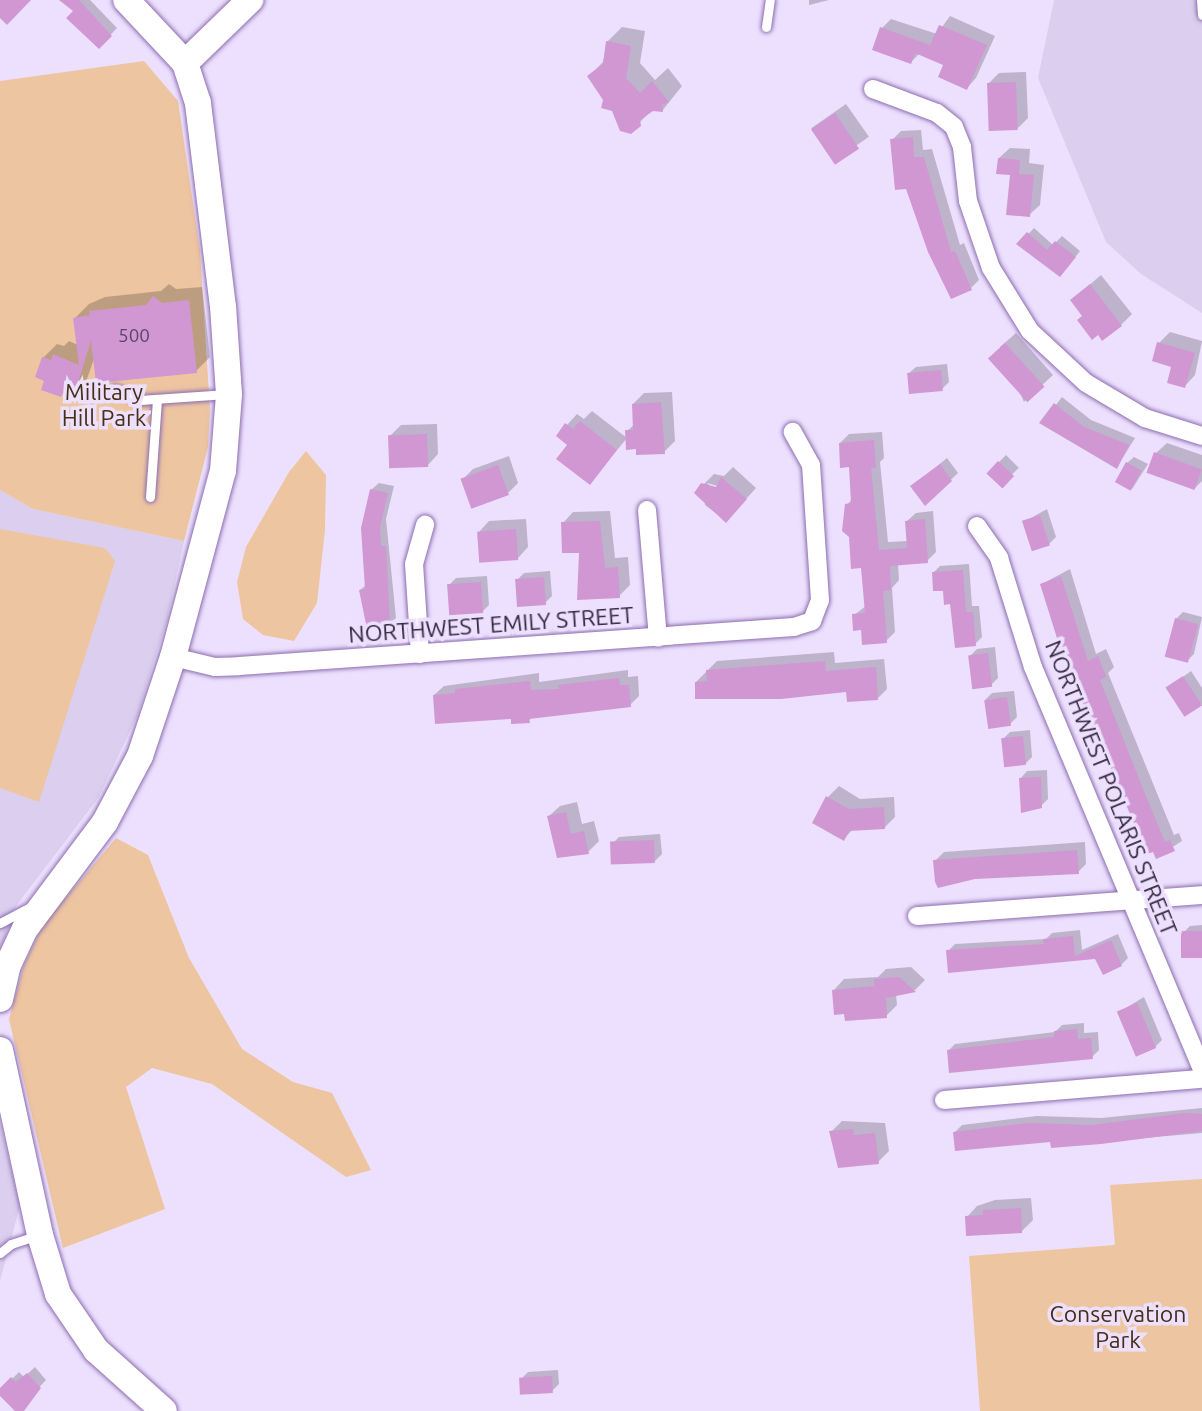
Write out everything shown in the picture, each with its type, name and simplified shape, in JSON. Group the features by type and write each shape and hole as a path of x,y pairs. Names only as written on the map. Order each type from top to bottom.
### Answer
{"street":[{"path":"0,999 4,962 126,788 173,657 218,494 229,394 209,168 198,103 185,63 126,0"},
{"path":"185,63 250,0"},
{"path":"873,89 937,113 954,127 962,148 968,201 991,268 1030,331 1086,383 1144,418 1202,436"},
{"name":"NORTHWEST EMILY STREET","path":"173,657 215,667 658,638 794,627 812,621 820,600 811,465 793,432"},
{"path":"647,510 658,638"},
{"path":"420,654 414,564 425,525"},
{"name":"NORTHWEST POLARIS STREET","path":"977,526 999,558 1033,667 1202,1070"},
{"path":"917,916 1202,895"},
{"path":"0,1050 40,1235 58,1294 76,1325 164,1411"},
{"path":"944,1100 1202,1079"}],"lane":[{"path":"766,27 770,0"},
{"path":"1201,0 1202,15"},
{"path":"115,389 141,400 229,394"},
{"path":"150,497 157,399"},
{"path":"0,923 49,897"},
{"path":"0,1253 10,1244 40,1235"}],"shaded area":[{"path":"1054,0 1202,0 1202,313 1141,274 1106,242 1038,78"},
{"path":"0,490 33,509 184,541 167,620 137,716 99,797 16,906 0,950"},
{"path":"0,1123 20,1206 0,1281"}],"green space":[{"name":"Military Hill Park","path":"144,61 178,101 200,251 210,411 208,447 184,541 33,509 0,490 0,81"},
{"path":"306,451 326,475 325,530 317,603 294,641 263,635 243,619 237,582 246,547 289,472"},
{"path":"0,529 105,548 115,561 39,802 0,788"},
{"path":"116,838 148,855 189,958 242,1049 293,1082 332,1093 371,1170 346,1177 212,1084 152,1068 126,1087 165,1209 63,1248 9,1019 24,965 43,925"},
{"name":"Conservation Park","path":"1202,1179 1202,1411 980,1411 969,1256 1115,1245 1110,1185"}],"building":[{"path":"0,0 31,0 7,25 0,18"},
{"path":"59,0 79,0 112,36 99,49 66,18 73,11"},
{"path":"939,25 987,45 967,90 938,77 943,65 915,53 911,64 872,50 880,27 930,45"},
{"path":"606,41 631,46 626,78 640,93 652,81 669,102 662,105 663,112 653,111 640,120 641,126 631,134 620,131 612,111 601,108 603,100 587,76 603,64"},
{"path":"1016,82 1018,130 989,131 987,83"},
{"path":"835,113 859,149 835,165 811,129"},
{"path":"913,137 914,157 924,157 951,252 955,251 972,290 951,299 928,252 906,189 895,190 890,139"},
{"path":"998,158 1020,160 1019,174 1034,175 1030,217 1006,215 1010,175 996,174"},
{"path":"1027,232 1047,250 1055,241 1076,257 1060,277 1016,244"},
{"path":"1090,284 1122,326 1102,341 1098,335 1092,340 1077,320 1082,316 1070,300"},
{"path":"153,296 162,303 189,300 197,373 96,383 91,341 74,395 63,392 61,397 41,390 44,381 35,377 42,357 51,360 53,354 79,365 73,318 90,315 89,311 146,305"},
{"path":"1157,342 1195,353 1185,388 1167,383 1171,367 1152,361"},
{"path":"1005,343 1044,387 1027,402 988,358"},
{"path":"941,370 943,391 909,394 907,373"},
{"path":"661,402 665,454 636,455 636,449 626,450 625,430 633,430 632,404"},
{"path":"1054,403 1084,427 1129,445 1117,469 1039,423"},
{"path":"580,421 617,450 590,485 556,459 567,445 556,436 565,423 573,429"},
{"path":"427,434 428,467 389,468 388,435"},
{"path":"874,440 876,468 871,468 879,550 907,548 905,521 925,519 928,563 890,566 891,590 883,591 887,643 862,645 861,630 853,631 852,614 865,613 861,568 851,569 849,537 842,531 845,504 851,503 849,467 840,468 839,443"},
{"path":"1154,452 1202,469 1194,490 1146,473"},
{"path":"998,461 1014,476 1002,488 986,473"},
{"path":"1126,462 1142,471 1131,491 1115,482"},
{"path":"940,464 952,481 925,506 910,486"},
{"path":"498,465 509,495 471,509 460,479"},
{"path":"721,477 747,499 726,523 694,493 701,483 716,487"},
{"path":"370,489 388,493 380,527 381,546 386,546 390,627 367,629 359,590 365,589 361,528"},
{"path":"1040,515 1050,545 1032,551 1022,521"},
{"path":"600,521 605,568 618,567 620,598 577,600 579,553 562,553 561,522"},
{"path":"516,529 518,560 479,563 477,532"},
{"path":"963,570 966,612 973,612 976,646 955,648 950,604 944,605 943,591 933,591 932,572"},
{"path":"1061,576 1088,661 1098,656 1106,677 1100,680 1145,794 1165,842 1170,840 1175,851 1156,859 1153,852 1147,854 1062,654 1040,584"},
{"path":"544,577 546,605 517,607 515,579"},
{"path":"481,582 483,613 449,615 447,584"},
{"path":"1175,618 1198,624 1188,663 1165,657"},
{"path":"988,653 992,687 972,689 968,655"},
{"path":"825,661 826,671 876,667 878,700 847,702 846,692 781,699 695,699 695,682 707,681 706,670"},
{"path":"1183,676 1202,705 1184,717 1165,687"},
{"path":"619,678 620,685 629,685 631,707 529,719 530,723 511,724 511,719 435,724 433,695 455,693 455,689 530,681 531,690 559,689 558,685"},
{"path":"1007,697 1011,726 988,729 984,700"},
{"path":"1023,736 1026,765 1004,767 1001,738"},
{"path":"1041,777 1042,808 1021,813 1019,778"},
{"path":"826,796 849,809 884,807 885,829 849,831 844,841 812,823"},
{"path":"566,812 571,834 584,831 589,854 557,858 547,816"},
{"path":"654,840 655,863 611,865 610,842"},
{"path":"1077,850 1079,874 975,879 938,888 935,882 933,860"},
{"path":"1181,931 1202,931 1202,958 1181,958"},
{"path":"1073,936 1075,956 1111,940 1122,966 1103,975 1095,959 948,973 946,950 1044,944 1043,939"},
{"path":"899,977 916,992 886,998 887,1018 845,1021 844,1014 834,1015 832,990 874,986 874,979"},
{"path":"1137,1003 1156,1048 1136,1057 1117,1012"},
{"path":"1077,1029 1078,1039 1091,1038 1093,1059 949,1073 947,1050 1054,1037 1054,1031"},
{"path":"1185,1113 1202,1114 1202,1131 1101,1144 1051,1148 1050,1142 955,1151 953,1132 1029,1123 1092,1125"},
{"path":"853,1129 854,1135 875,1133 879,1164 838,1168 829,1131"},
{"path":"1021,1208 1022,1233 966,1236 965,1216 983,1215 983,1210"},
{"path":"27,1373 41,1388 24,1411 15,1411 0,1396 0,1388 11,1377 16,1382"},
{"path":"552,1376 553,1393 520,1395 519,1378"}]}
